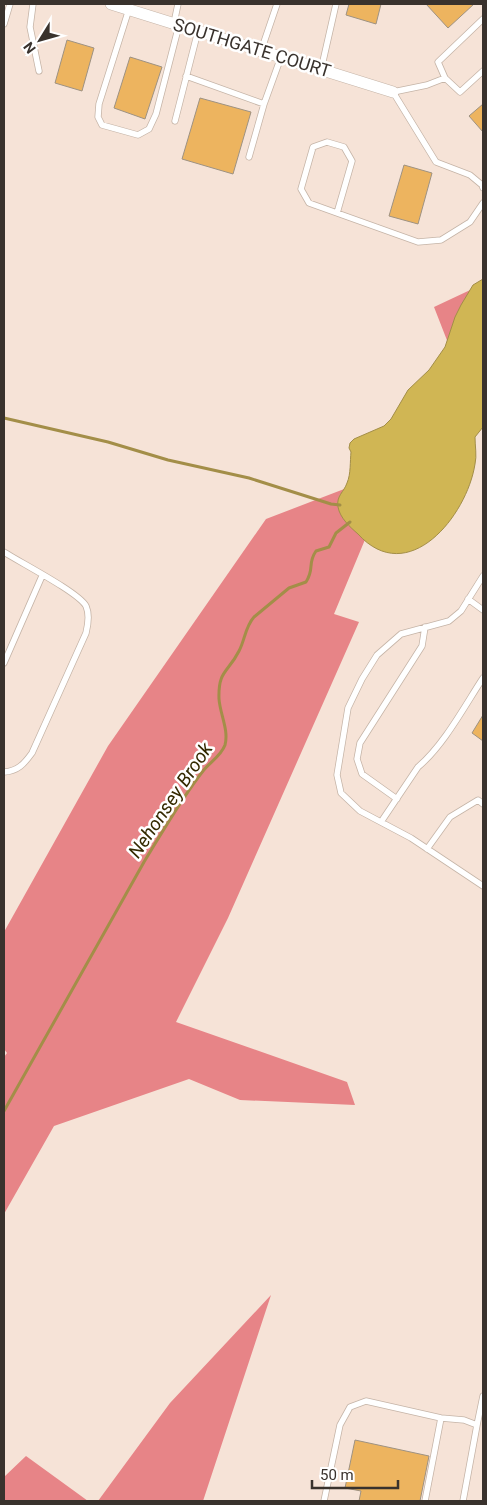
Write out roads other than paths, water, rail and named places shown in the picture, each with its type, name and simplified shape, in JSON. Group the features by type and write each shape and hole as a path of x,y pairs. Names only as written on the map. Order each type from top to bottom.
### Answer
{"street":[{"name":"SOUTHGATE COURT","path":"111,4 393,92"}],"lane":[{"path":"4,24 10,4"},
{"path":"33,4 30,27 39,71"},
{"path":"129,9 100,104 98,117 102,125 138,135 149,129 156,114 177,24 178,4"},
{"path":"261,51 277,4"},
{"path":"321,70 336,4"},
{"path":"483,19 438,62 445,78 460,92 483,72"},
{"path":"175,121 198,31"},
{"path":"249,157 264,104 281,57"},
{"path":"186,76 264,104"},
{"path":"445,78 393,92 436,162 470,174 483,188"},
{"path":"337,213 352,161 344,147 327,142 313,147 301,189 309,203 418,242 442,240 470,222 483,203"},
{"path":"4,552 76,596 86,607 89,619 86,633 32,753 24,765 12,772 4,772"},
{"path":"4,664 42,576"},
{"path":"483,576 461,611 449,621 401,634 377,655 362,679 348,708 337,775 341,793 360,811 427,848 483,886"},
{"path":"468,599 483,610"},
{"path":"397,799 362,774 357,759 360,743 422,646 424,627"},
{"path":"381,822 418,767 440,742 483,678"},
{"path":"427,848 450,817 478,800 483,804"},
{"path":"463,1501 483,1396"},
{"path":"324,1501 340,1425 350,1407 366,1401 441,1418 464,1420 477,1425"},
{"path":"425,1501 441,1418"}],"waterway":[{"path":"4,418 108,442 168,460 249,478 331,504 340,505"},
{"name":"Nehonsey Brook","path":"4,1111 172,815 203,771 223,749 226,734 219,699 220,682 239,651 251,621 289,588 306,582 309,577 313,555 316,551 329,547 336,533 350,522"}]}
